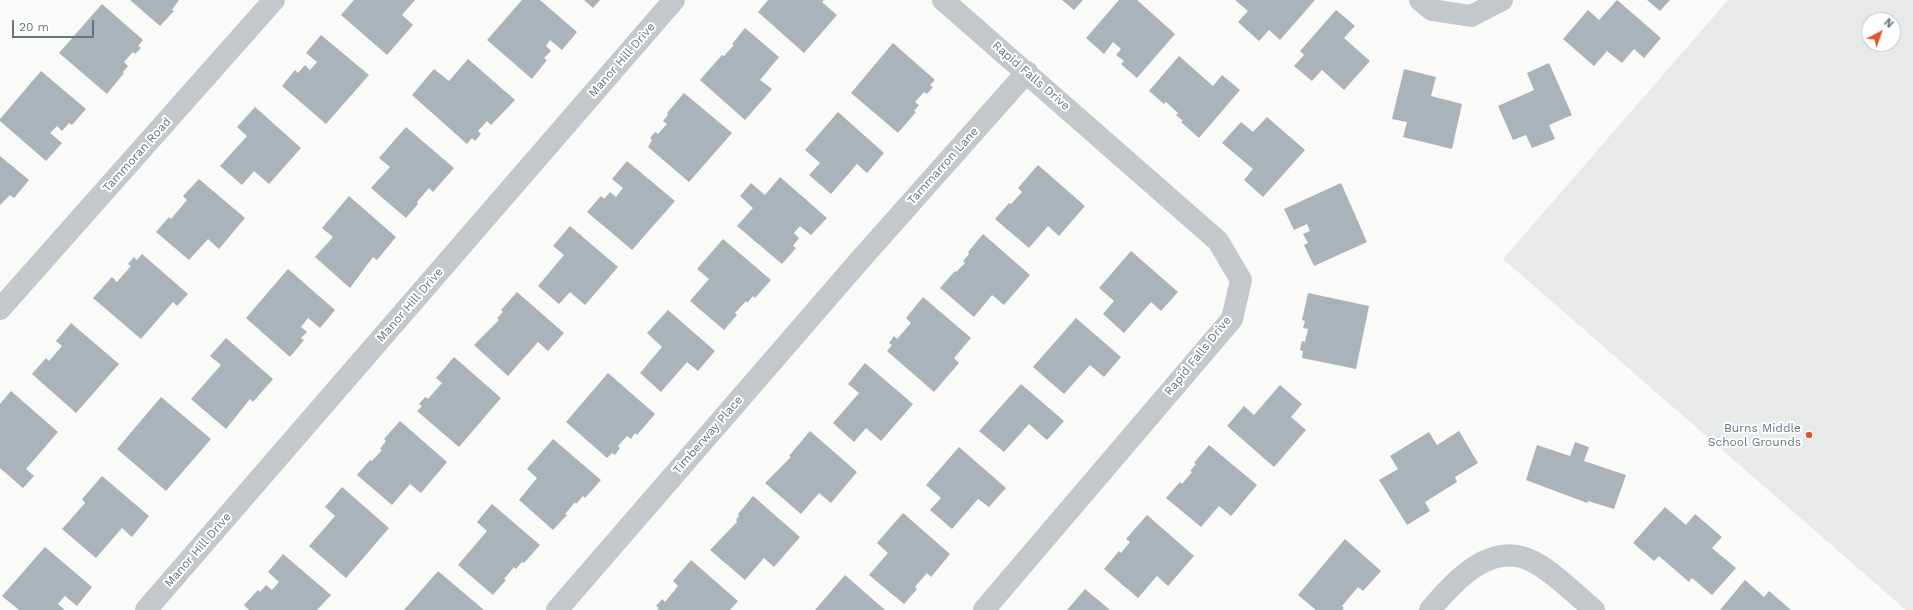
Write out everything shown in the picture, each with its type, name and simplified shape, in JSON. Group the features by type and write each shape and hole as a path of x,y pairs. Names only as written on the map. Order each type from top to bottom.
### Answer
{"street":[{"name":"Tammoran Road","path":"0,309 274,0"},
{"name":"Manor Hill Drive","path":"146,610 674,0"},
{"name":"Rapid Falls Drive","path":"943,0 1027,72 1218,241 1241,280 1232,319 984,610"},
{"path":"1420,0 1432,10 1471,16 1502,0"},
{"name":"Tammarron Lane","path":"860,260 1027,72"},
{"name":"Timberway Place","path":"557,610 860,260"},
{"path":"1430,610 1450,587 1473,568 1490,558 1521,556 1548,571 1594,610"}],"shaded area":[{"name":"Burns Middle School Grounds","path":"1728,0 1913,0 1913,610 1906,610 1503,259"}],"building":[{"path":"130,0 179,0 172,10 174,11 160,26"},
{"path":"354,0 415,0 402,15 413,25 387,55 341,15"},
{"path":"522,0 540,0 577,32 562,50 550,40 546,46 551,51 544,58 547,60 532,79 487,40"},
{"path":"584,0 600,0 593,8"},
{"path":"768,0 824,0 822,2 837,15 804,53 758,12"},
{"path":"1062,0 1083,0 1074,10"},
{"path":"1119,0 1137,0 1175,34 1137,78 1121,64 1124,61 1116,55 1121,49 1113,42 1104,54 1086,38"},
{"path":"1235,0 1315,0 1280,40 1269,30 1259,41 1238,22 1248,11"},
{"path":"1617,0 1661,38 1644,58 1634,49 1622,63 1607,51 1594,66 1563,39 1588,10 1599,20"},
{"path":"1647,0 1670,0 1660,11"},
{"path":"102,4 143,40 138,46 141,48 135,54 133,52 124,62 128,66 107,94 59,53"},
{"path":"1336,10 1355,26 1344,38 1370,61 1344,90 1322,70 1312,81 1294,66 1304,55 1300,51"},
{"path":"745,28 779,57 760,80 772,89 745,120 700,80 722,55 724,56 734,45 732,44"},
{"path":"321,35 369,75 326,124 282,86 295,70 298,73 305,65 310,70 317,62 306,53"},
{"path":"893,43 935,80 930,85 933,87 927,94 924,92 915,102 919,105 914,111 916,112 898,133 851,93"},
{"path":"1179,56 1213,86 1222,75 1240,90 1199,138 1181,122 1183,121 1176,115 1178,113 1166,102 1164,104 1149,91"},
{"path":"468,59 515,100 491,125 487,121 478,131 481,134 475,141 472,138 467,144 412,95 434,69 449,81"},
{"path":"1549,63 1572,115 1549,125 1555,139 1532,148 1526,135 1513,140 1498,106 1534,90 1527,73"},
{"path":"1404,69 1436,77 1431,96 1462,104 1452,149 1403,137 1407,122 1392,119"},
{"path":"41,71 86,109 72,125 69,123 62,131 57,126 50,133 62,143 46,161 0,121 0,119"},
{"path":"684,93 732,133 689,182 648,147 652,140 650,138 655,132 658,134 667,124 663,121 668,115 667,113"},
{"path":"255,107 301,148 269,184 254,171 242,185 220,166 247,136 237,127"},
{"path":"838,112 884,153 867,173 857,164 831,194 809,175 820,163 805,150"},
{"path":"1267,117 1305,150 1263,197 1244,180 1253,169 1222,143 1241,122 1253,132"},
{"path":"406,127 454,168 433,192 429,188 406,218 371,188 390,167 379,158"},
{"path":"0,156 29,180 14,198 10,195 0,205"},
{"path":"627,161 675,201 632,250 587,212 601,196 604,199 610,192 616,197 623,188 612,179"},
{"path":"1038,165 1085,206 1059,236 1048,226 1029,248 995,219 1009,203 1011,204 1022,192 1018,188"},
{"path":"780,177 827,218 811,235 800,226 794,233 799,238 793,246 796,248 782,264 737,226 753,208 740,196 751,183 765,195"},
{"path":"199,179 245,218 219,249 208,239 189,260 156,232 169,217 171,219 187,200 183,196"},
{"path":"1341,183 1367,242 1314,266 1304,245 1308,243 1303,234 1310,231 1307,224 1294,230 1284,209"},
{"path":"349,196 396,237 377,260 373,257 350,288 315,257 333,237 322,228"},
{"path":"570,226 618,267 585,305 570,292 559,304 538,286 564,255 553,246"},
{"path":"983,234 1030,275 1004,305 992,295 974,317 940,288 955,271 956,272 965,263 963,261 969,254 968,252"},
{"path":"723,239 771,280 755,298 753,296 747,303 746,301 735,313 737,315 724,330 690,301 709,279 697,269"},
{"path":"1131,251 1178,292 1161,311 1151,302 1124,333 1103,314 1114,301 1099,288"},
{"path":"142,254 188,294 177,306 173,302 141,339 93,298 112,277 117,282 131,266 128,264 134,257 137,260"},
{"path":"288,269 335,310 320,328 308,318 301,327 307,332 301,338 304,340 290,357 246,318"},
{"path":"517,292 564,333 548,351 538,342 508,376 474,345 499,320 497,318 503,312 501,310"},
{"path":"1308,293 1369,306 1356,369 1302,358 1303,351 1300,350 1302,341 1305,342 1308,329 1303,328 1305,321 1302,320"},
{"path":"923,297 971,338 954,358 959,363 934,392 887,351 892,345 889,343 894,336 897,339 911,323 906,318"},
{"path":"668,310 715,351 698,371 687,362 661,392 640,373 662,347 647,333"},
{"path":"1076,318 1121,357 1104,377 1090,365 1064,394 1033,367"},
{"path":"71,323 119,364 76,413 32,374 46,358 49,361 62,346 56,341"},
{"path":"226,338 273,379 253,402 250,399 226,429 191,399 221,365 210,356"},
{"path":"454,357 501,398 459,447 417,411 422,406 419,404 425,397 428,399 442,383 436,378"},
{"path":"865,363 913,404 881,441 866,428 854,442 833,423 859,393 848,384"},
{"path":"608,373 655,414 637,435 635,433 631,439 627,436 618,446 620,448 615,455 612,453 607,458 566,422"},
{"path":"1021,384 1064,421 1047,440 1029,424 1004,452 979,431"},
{"path":"1280,385 1302,404 1291,417 1306,430 1274,467 1227,426 1244,406 1254,415"},
{"path":"11,391 58,432 26,469 34,476 23,488 0,468 0,404"},
{"path":"161,397 211,439 166,491 117,449"},
{"path":"400,421 447,462 421,493 410,484 392,505 357,475 370,460 372,461 382,450 380,449 386,441 384,439"},
{"path":"810,431 857,472 831,503 819,493 801,514 765,483 791,457 789,456"},
{"path":"1459,431 1478,463 1455,477 1457,482 1425,502 1430,511 1407,525 1379,480 1398,469 1390,456 1429,432 1437,445"},
{"path":"553,439 601,480 585,498 583,496 576,504 575,502 565,514 567,515 553,530 519,500 537,478 527,469"},
{"path":"1575,442 1589,447 1584,461 1626,475 1614,509 1588,501 1587,503 1526,480 1537,445 1570,456"},
{"path":"1209,445 1257,485 1231,516 1219,506 1201,527 1166,498 1180,482 1182,484 1192,472 1190,471 1196,464 1194,463"},
{"path":"959,447 1006,488 989,507 978,499 952,529 930,510 941,498 926,485"},
{"path":"102,476 149,516 132,537 122,528 96,558 62,529 85,503 82,499"},
{"path":"342,487 389,528 346,578 309,546 335,516 325,507"},
{"path":"753,496 800,537 774,567 764,558 745,580 710,550 737,522 736,520 739,516 738,514"},
{"path":"492,504 540,545 524,563 522,562 516,569 514,567 504,579 506,580 493,595 458,565 487,531 477,522"},
{"path":"1665,507 1686,525 1695,514 1722,537 1712,548 1736,568 1712,595 1692,578 1689,582 1659,556 1654,561 1633,543"},
{"path":"903,513 950,554 931,577 927,573 915,587 917,589 904,604 869,575 888,553 877,543"},
{"path":"1147,515 1194,556 1168,586 1157,576 1138,598 1104,569 1119,551 1121,553 1130,542 1126,539"},
{"path":"1345,539 1381,571 1363,591 1358,587 1342,606 1344,608 1342,610 1316,610 1298,595"},
{"path":"45,547 92,587 77,606 65,596 58,604 64,609 63,610 19,610 2,596"},
{"path":"283,554 331,595 317,610 249,610 244,605 258,590 260,592 266,585 272,590 279,582 268,572"},
{"path":"691,560 738,601 730,610 657,610 659,608 656,606 662,599 665,602 678,586 673,581"},
{"path":"438,571 484,610 404,610"},
{"path":"845,575 885,610 815,610"},
{"path":"1745,580 1764,597 1769,591 1791,610 1720,610"},
{"path":"1085,589 1110,610 1067,610"}],"place":[{"name":"Burns Middle School Grounds","path":"1809,435"}]}
